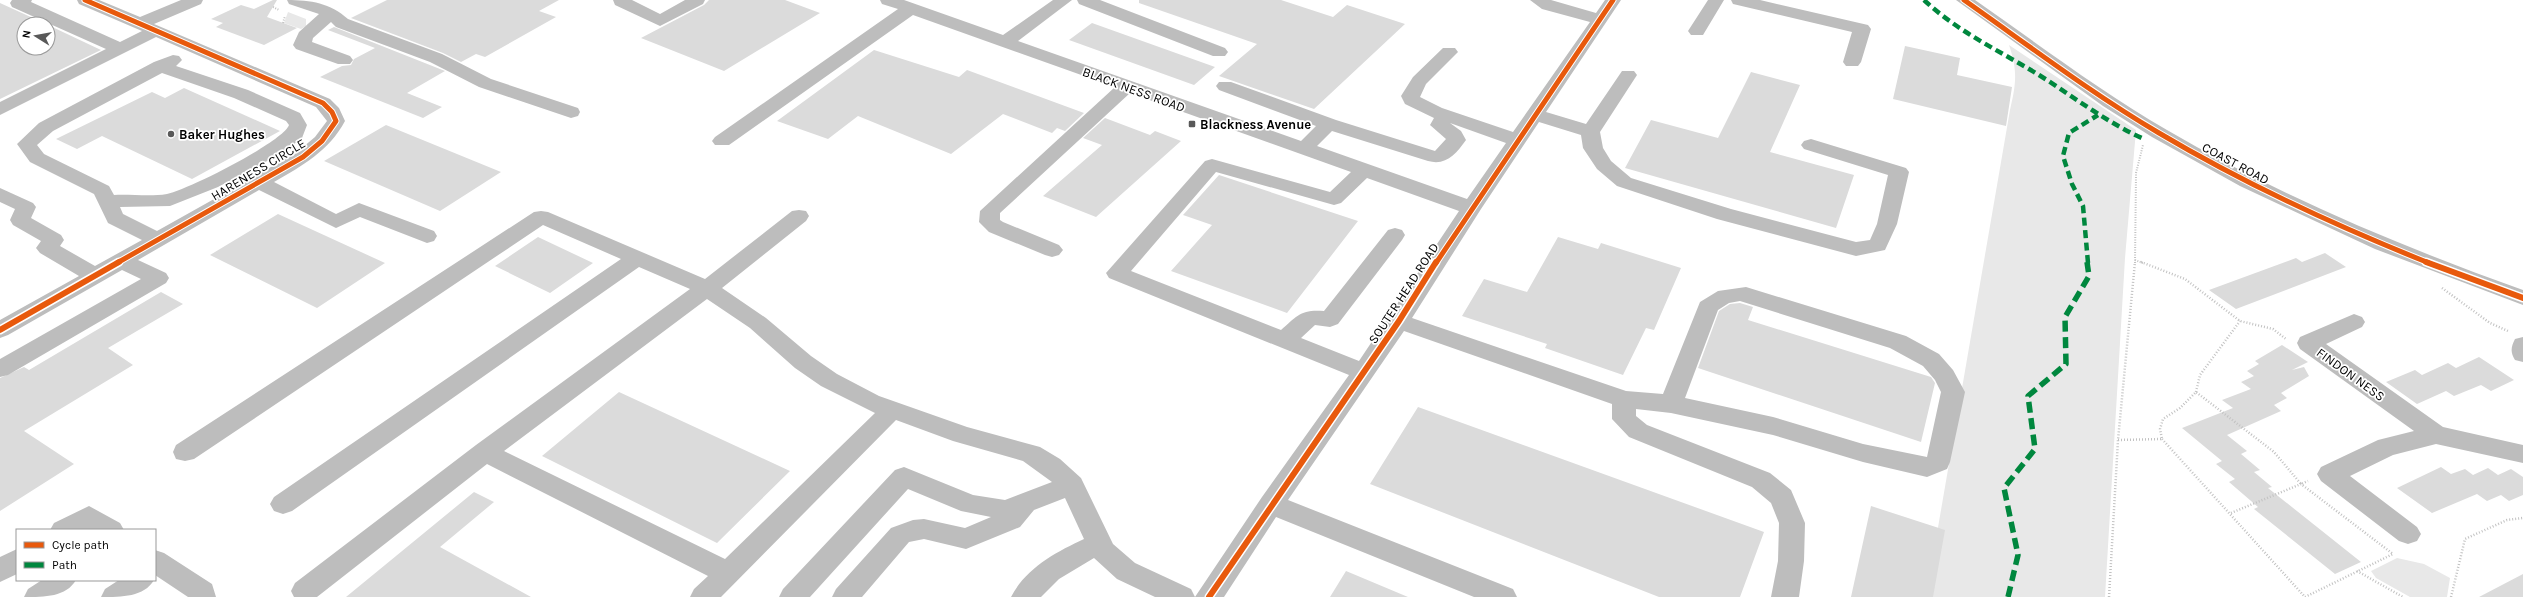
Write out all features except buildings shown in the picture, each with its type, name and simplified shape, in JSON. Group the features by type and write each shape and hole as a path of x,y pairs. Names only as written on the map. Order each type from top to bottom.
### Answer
{"street":[{"path":"24,0 18,3 120,48"},
{"name":"HARENESS CIRCLE","path":"0,330 260,183 320,144 331,132 336,121 332,112 323,103 85,0"},
{"path":"104,9 124,0"},
{"path":"0,109 120,48 147,28 195,0"},
{"path":"295,0 331,13 342,23 436,58 485,82 571,112"},
{"path":"621,1 660,21 697,0"},
{"name":"BLACK NESS ROAD","path":"888,0 1126,87 1304,148 1471,208"},
{"path":"1005,42 1064,0"},
{"path":"1086,0 1219,52"},
{"path":"1538,0 1548,5 1599,18"},
{"name":"SOUTER HEAD ROAD","path":"1209,597 1271,504 1399,322 1471,208 1536,114 1599,18 1613,0"},
{"path":"1697,31 1716,0"},
{"path":"1739,0 1862,29 1852,62"},
{"name":"COAST ROAD","path":"1964,0 2159,133 2243,181 2346,230 2472,280 2523,298"},
{"path":"722,141 911,8"},
{"path":"331,13 305,36 302,44 344,60"},
{"path":"158,240 115,218 102,190 38,158 30,150 27,144 46,127 160,66 196,49"},
{"path":"1449,52 1419,81 1410,96 1415,103 1445,116 1517,140"},
{"path":"107,202 170,200 211,183 275,149 295,134 298,125 293,117 241,94 160,66"},
{"path":"1628,74 1590,132 1593,148 1604,166 1624,182 1724,214 1856,249 1878,246 1887,224 1899,172 1811,145"},
{"path":"1225,86 1329,124 1435,157 1441,156 1456,140 1454,135 1439,125 1445,116"},
{"path":"1052,250 996,227 989,222 990,211 1126,87"},
{"path":"1536,114 1590,132"},
{"path":"1304,148 1329,124"},
{"path":"1364,372 1117,273 1212,165 1334,199 1365,170"},
{"path":"260,183 336,222 359,209 427,236"},
{"path":"0,194 26,208 20,220 54,240 47,248 96,276"},
{"path":"305,591 485,452 707,288 799,216"},
{"path":"185,452 541,217 707,288 758,323 803,362 829,380 871,402 962,435 1031,454 1051,466 1072,485 1103,551 1126,571 1181,597"},
{"path":"1284,340 1310,317 1330,319 1395,235"},
{"path":"283,504 637,258"},
{"path":"0,369 158,278 121,262"},
{"path":"1399,322 1624,399 1670,404 1773,426 1870,455 1927,468 1938,462 1953,392 1945,376 1931,360 1898,342 1746,294 1730,294 1717,298 1708,307 1670,404"},
{"name":"FINDON NESS","path":"2354,322 2308,343 2436,435 2523,454"},
{"path":"2523,345 2523,354"},
{"path":"1624,399 1624,419 1638,431 1761,480 1782,497 1792,523 1791,561 1784,597"},
{"path":"704,597 892,410"},
{"name":"FINDON NESS","path":"2330,474 2387,447 2436,435"},
{"path":"485,452 727,573"},
{"path":"2330,474 2408,534"},
{"path":"793,597 904,477 970,504 988,509 1006,510 1072,485"},
{"path":"846,597 900,535 913,530 924,529 966,539 1011,520 1029,502"},
{"path":"1271,504 1504,597"},
{"path":"65,529 89,516 109,529"},
{"path":"1025,597 1039,579 1060,562 1099,544"},
{"path":"0,571 16,561"},
{"path":"156,570 202,592 202,597"},
{"path":"38,597 62,581"},
{"path":"115,597 137,581"}],"path":[{"path":"2110,597 2118,440 2135,260 2136,173 2144,139 2159,133"},
{"path":"2135,260 2185,279 2240,321 2273,329 2298,347 2308,343"},
{"path":"2240,321 2200,375 2196,392 2180,408 2163,419 2160,429 2162,439 2231,513 2305,597 2393,554 2408,534"},
{"path":"2196,392 2274,452 2301,484 2393,554"},
{"path":"2118,440 2162,439"},
{"path":"2231,513 2301,484 2330,474"},
{"path":"2451,597 2465,539 2507,520 2523,518"},
{"path":"2357,571 2403,597"}],"shaded area":[{"path":"288,12 306,19 306,26 301,29 284,23"},
{"path":"2009,45 2136,130 2125,258 2105,597 1926,597 2014,93 2015,70"},
{"path":"2397,558 2424,564 2450,578 2447,597 2410,597 2376,578 2371,571"}],"marked path":[{"path":"1924,0 1950,23 2041,76 2117,126 2144,139"},
{"path":"2008,597 2018,555 2004,488 2035,449 2028,396 2066,364 2065,317 2089,276 2083,222 2083,206 2072,184 2063,156 2069,133 2098,115"}],"cycle path":[{"path":"0,330 303,157 322,141 336,121 332,112 323,103 85,0"},
{"path":"1209,597 1271,504 1399,321 1471,208 1613,0"},
{"path":"1964,0 2109,102 2202,158 2247,182 2291,204 2383,245 2523,298"}],"place":[{"name":"Blackness Avenue","path":"1192,124"},
{"name":"Baker Hughes","path":"171,134"}]}
